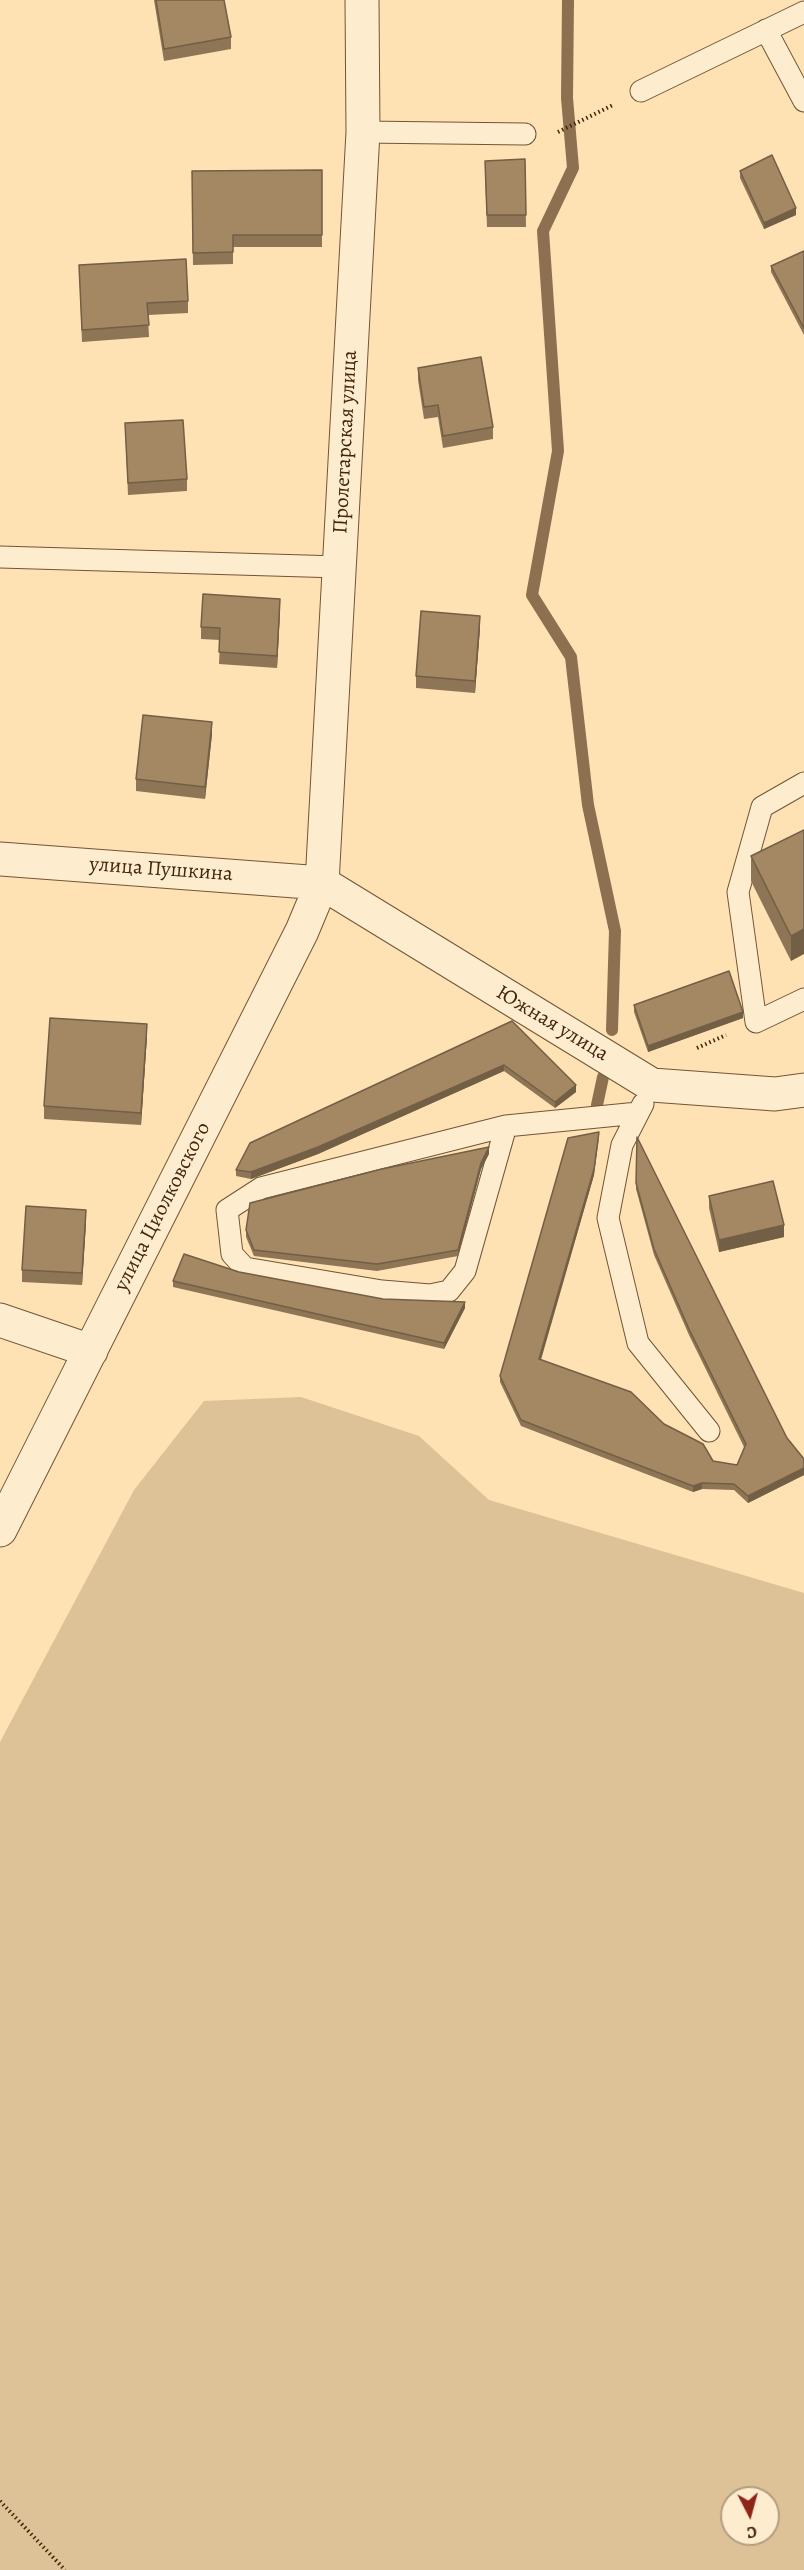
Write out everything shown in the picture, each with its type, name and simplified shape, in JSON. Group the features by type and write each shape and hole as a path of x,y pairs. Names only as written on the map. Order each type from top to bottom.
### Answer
{"street":[{"name":"Пролетарская улица","path":"322,883 363,132 362,0"},
{"name":"улица Пушкина","path":"0,859 322,883"},
{"name":"Южная улица","path":"322,883 645,1099 775,1094 804,1090"},
{"name":"улица Циолковского","path":"0,1530 302,931 322,883"},
{"path":"0,1320 91,1351"}],"lane":[{"path":"641,92 804,12"},
{"path":"766,30 804,101"},
{"path":"363,132 525,134"},
{"path":"0,557 339,567"},
{"path":"804,783 762,807 738,892 756,1022 804,999"},
{"path":"506,1126 465,1271 449,1291 430,1295 382,1292 245,1268 232,1254 227,1210 261,1188 506,1126 645,1099"},
{"path":"645,1099 622,1145 608,1218 638,1343 709,1431"}],"path":[{"path":"554,134 585,119"},
{"path":"0,2501 65,2570"}],"shaded area":[{"path":"301,1397 419,1436 489,1500 804,1593 804,2570 0,2570 0,1742 134,1490 204,1401"}],"building":[{"path":"156,0 224,0 231,37 164,49"},
{"path":"772,155 796,208 764,223 740,171"},
{"path":"525,159 526,215 487,215 485,161"},
{"path":"322,170 322,235 233,235 233,252 193,253 192,171"},
{"path":"804,251 804,328 771,266"},
{"path":"186,259 188,301 147,303 149,325 82,330 79,265"},
{"path":"481,357 493,427 443,436 438,405 424,407 418,368"},
{"path":"183,420 187,479 128,483 125,423"},
{"path":"203,594 280,599 277,656 219,652 220,628 201,627"},
{"path":"421,611 480,616 475,681 416,676"},
{"path":"143,715 212,722 205,787 136,779"},
{"path":"804,830 804,929 791,936 751,856"},
{"path":"729,971 743,1012 648,1046 634,1005"},
{"path":"50,1018 147,1024 141,1113 44,1106"},
{"path":"512,1021 576,1085 555,1102 504,1065 318,1147 251,1172 236,1170 250,1143"},
{"path":"599,1132 594,1169 539,1359 631,1392 664,1424 703,1444 713,1461 737,1465 746,1444 689,1329 654,1249 636,1183 637,1137 787,1438 804,1459 804,1468 748,1496 734,1484 702,1483 693,1486 521,1420 500,1376 568,1138"},
{"path":"489,1147 481,1163 458,1250 377,1264 254,1250 246,1230 250,1203 382,1169"},
{"path":"773,1181 784,1225 719,1240 709,1196"},
{"path":"26,1206 86,1210 82,1273 22,1270"},
{"path":"184,1254 239,1272 383,1299 465,1302 444,1343 173,1281"}],"waterway":[{"path":"568,0 567,98 573,168 543,231 558,451 532,595 571,657 588,805 615,931 612,1030"},
{"path":"597,1105 603,1077"}]}
